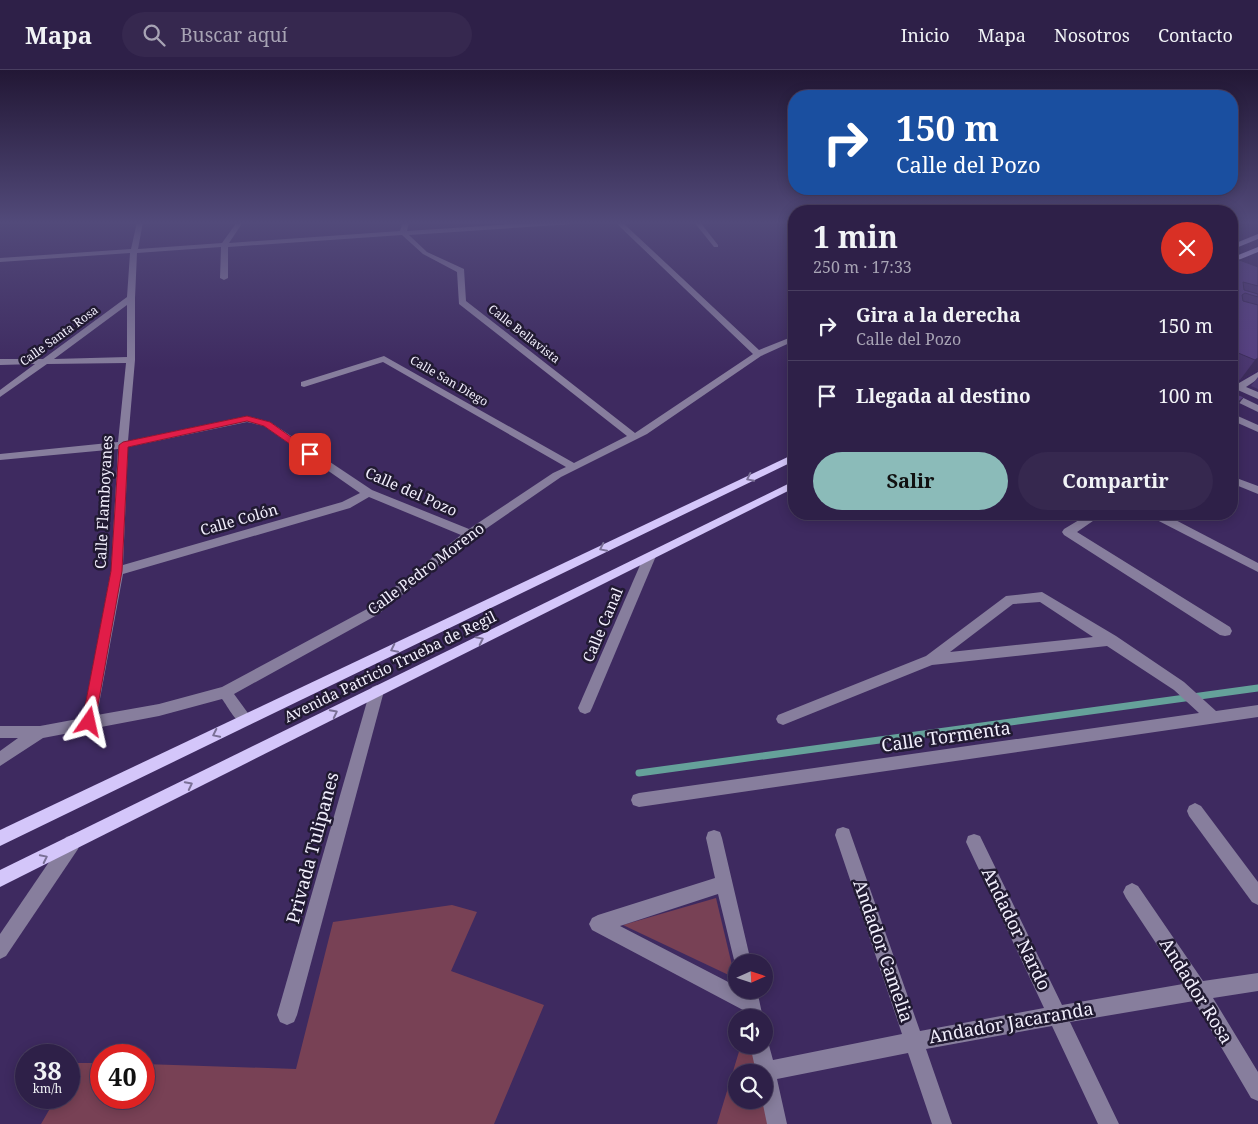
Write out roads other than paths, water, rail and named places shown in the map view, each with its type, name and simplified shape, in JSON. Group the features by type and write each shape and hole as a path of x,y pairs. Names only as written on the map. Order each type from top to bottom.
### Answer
{"main road":[{"name":"Avenida Patricio Trueba de Regil","path":"0,838 788,460"},
{"name":"Avenida Patricio Trueba de Regil","path":"0,879 788,487"}],"street":[{"name":"Calle Flamboyanes","path":"89,722 117,571 123,445 131,360 133,271"},
{"path":"224,271 224,278"},
{"name":"Calle Bellavista","path":"461,271 462,302 634,437"},
{"path":"670,271 758,354"},
{"name":"Calle Santa Rosa","path":"0,394 132,298"},
{"name":"Calle Pedro Moreno","path":"0,732 40,732 159,710 225,692 372,612 470,534 557,475 634,437 758,354 788,341"},
{"name":"Calle San Diego","path":"304,384 384,358 574,466"},
{"path":"0,362 131,360"},
{"path":"1238,384 1258,375"},
{"path":"1238,386 1258,396"},
{"path":"1238,398 1258,408"},
{"name":"Calle del Pozo","path":"0,456 123,445 247,419 267,424 368,493 470,534"},
{"path":"1238,419 1258,429"},
{"path":"1238,482 1258,490"},
{"name":"Calle Colón","path":"117,571 346,505 368,493"},
{"path":"1088,520 1068,532 1225,631"},
{"path":"1166,520 1258,568"},
{"name":"Calle Canal","path":"585,708 650,556"},
{"path":"930,660 1010,598 1042,597 1111,640 1179,686 1214,718"},
{"path":"783,719 930,660 1111,640"},
{"name":"Privada Tulipanes","path":"287,1015 377,691"},
{"path":"225,692 246,720"},
{"name":"Calle Tormenta","path":"639,800 1258,711"},
{"path":"0,759 40,732"},
{"path":"1196,811 1258,896"},
{"name":"Andador Camelia","path":"843,835 942,1124"},
{"path":"714,838 740,954"},
{"name":"Andador Nardo","path":"974,842 1109,1124"},
{"path":"0,950 72,844"},
{"path":"724,884 598,924 751,1004"},
{"name":"Andador Rosa","path":"1132,892 1198,991 1258,1092"},
{"name":"Andador Jacaranda","path":"773,1070 913,1041 1258,982"},
{"path":"773,1105 777,1124"}],"waterway":[{"path":"639,773 1258,688"}]}
